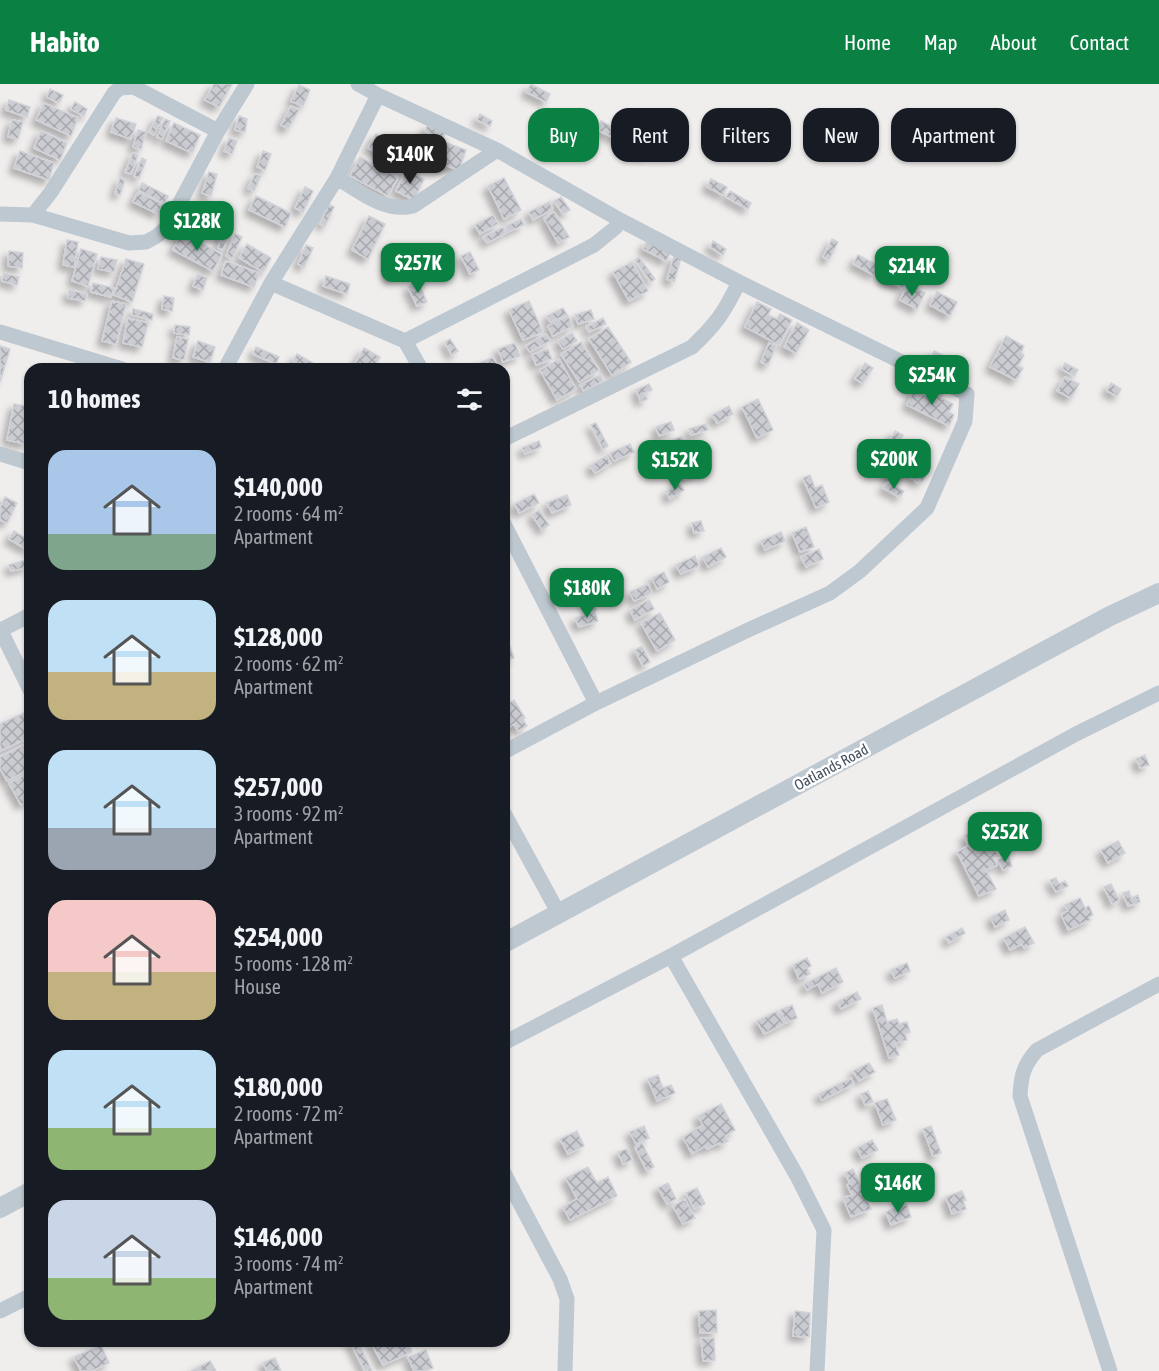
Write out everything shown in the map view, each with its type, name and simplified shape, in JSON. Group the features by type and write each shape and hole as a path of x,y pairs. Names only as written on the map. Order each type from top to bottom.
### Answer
{"street":[{"path":"0,214 33,215 129,243 146,242 167,227 218,131 247,84"},
{"path":"358,84 497,150 620,220 739,282 967,394 965,421 927,508 860,571 830,593 596,703 510,749"},
{"path":"33,215 51,192 114,93 120,88 134,87 218,131"},
{"path":"228,363 271,283 337,178 378,95"},
{"path":"337,178 386,207 402,208 413,206 497,150"},
{"path":"405,341 594,245 615,228 620,220"},
{"path":"510,436 692,347 720,318 739,282"},
{"path":"271,283 405,341 418,363"},
{"path":"0,332 103,363"},
{"path":"0,454 24,462"},
{"path":"510,536 596,703"},
{"name":"Oatlands Road","path":"510,940 1110,616 1159,593"},
{"path":"24,618 0,629 24,678"},
{"path":"510,1041 671,956 1076,734 1159,693"},
{"path":"510,824 558,912"},
{"path":"671,956 797,1176 824,1230 817,1371"},
{"path":"1110,1371 1020,1096 1021,1076 1029,1059 1037,1050 1159,984"},
{"path":"510,1184 560,1279 567,1299 565,1371"},
{"path":"0,1208 24,1195"},
{"path":"0,1311 24,1299"}],"building":[{"path":"214,84 232,84 219,107 205,100"},
{"path":"531,84 550,94 546,102 526,92"},
{"path":"299,85 310,90 303,106 291,101"},
{"path":"50,89 63,95 59,103 47,97"},
{"path":"9,100 30,107 27,117 6,110"},
{"path":"75,102 87,109 84,116 71,109"},
{"path":"44,103 78,118 71,136 36,120"},
{"path":"291,106 299,110 288,129 281,125"},
{"path":"480,114 492,121 490,126 477,120"},
{"path":"158,116 163,118 154,135 149,132"},
{"path":"239,116 247,119 245,132 235,130"},
{"path":"116,118 136,124 131,139 111,132"},
{"path":"165,119 170,121 162,139 157,137"},
{"path":"12,120 23,122 18,139 8,137"},
{"path":"601,121 611,126 611,137 599,131"},
{"path":"174,123 200,135 192,153 166,141"},
{"path":"427,125 445,133 442,139 425,131"},
{"path":"138,130 146,132 141,149 133,147"},
{"path":"41,131 67,143 60,160 34,148"},
{"path":"376,134 403,149 396,163 368,148"},
{"path":"229,138 237,141 232,154 224,151"},
{"path":"444,142 466,150 459,170 436,162"},
{"path":"20,151 54,163 49,180 14,168"},
{"path":"263,151 271,154 265,170 257,167"},
{"path":"133,153 138,155 131,174 125,172"},
{"path":"402,155 407,157 400,174 395,172"},
{"path":"360,157 398,177 388,196 350,176"},
{"path":"142,158 146,160 139,178 134,176"},
{"path":"406,170 424,179 414,200 396,191"},
{"path":"209,172 217,174 211,196 202,193"},
{"path":"255,174 261,176 254,191 248,188"},
{"path":"120,178 125,180 120,195 115,193"},
{"path":"504,178 521,210 504,219 488,186"},
{"path":"711,179 727,187 723,195 707,187"},
{"path":"142,183 168,196 164,204 139,190"},
{"path":"305,187 313,191 303,212 295,208"},
{"path":"730,191 751,203 748,209 726,197"},
{"path":"138,192 163,204 158,214 133,202"},
{"path":"256,196 291,213 285,227 249,210"},
{"path":"561,197 570,210 563,214 554,201"},
{"path":"549,202 553,209 533,220 529,212"},
{"path":"329,204 334,207 325,226 320,224"},
{"path":"554,212 569,237 558,243 544,218"},
{"path":"493,215 498,224 480,234 475,225"},
{"path":"369,216 385,224 368,259 352,250"},
{"path":"521,219 524,225 508,232 506,226"},
{"path":"503,227 506,233 487,243 483,237"},
{"path":"182,233 222,254 213,271 173,250"},
{"path":"222,233 228,235 223,250 218,248"},
{"path":"235,234 242,237 232,259 226,256"},
{"path":"832,239 838,242 829,260 823,257"},
{"path":"67,240 78,242 74,267 63,265"},
{"path":"647,241 670,253 666,261 643,249"},
{"path":"713,241 726,249 723,255 710,247"},
{"path":"247,244 271,258 263,272 239,258"},
{"path":"306,245 313,248 304,267 298,264"},
{"path":"81,249 97,254 88,286 72,281"},
{"path":"9,251 23,253 22,268 8,266"},
{"path":"470,252 479,270 470,274 461,256"},
{"path":"395,255 400,257 393,279 387,277"},
{"path":"858,255 879,266 874,275 853,264"},
{"path":"674,256 681,258 674,282 667,279"},
{"path":"101,257 117,260 114,272 98,269"},
{"path":"639,257 655,279 651,282 635,260"},
{"path":"126,259 144,264 132,302 114,295"},
{"path":"226,261 259,273 254,287 221,275"},
{"path":"632,262 648,291 629,301 613,272"},
{"path":"885,269 906,281 902,288 881,276"},
{"path":"4,273 19,277 17,285 2,281"},
{"path":"198,274 207,278 203,290 193,286"},
{"path":"326,276 350,284 347,294 323,286"},
{"path":"418,282 427,302 417,306 408,287"},
{"path":"93,283 114,288 111,297 91,292"},
{"path":"908,284 925,293 917,309 900,300"},
{"path":"69,290 87,294 85,301 68,298"},
{"path":"937,292 957,302 950,316 930,305"},
{"path":"164,296 174,298 172,311 162,309"},
{"path":"112,301 126,304 116,344 102,341"},
{"path":"529,301 543,332 523,340 509,310"},
{"path":"757,302 771,309 768,315 777,319 780,314 792,320 779,345 745,327"},
{"path":"563,308 567,315 550,322 547,316"},
{"path":"133,309 153,314 152,320 132,315"},
{"path":"591,310 594,319 578,324 575,315"},
{"path":"568,316 573,326 553,336 548,326"},
{"path":"128,318 148,323 142,347 123,343"},
{"path":"603,318 606,324 589,332 586,327"},
{"path":"797,323 809,330 796,353 784,347"},
{"path":"175,325 190,327 189,335 174,333"},
{"path":"608,327 631,362 612,375 589,339"},
{"path":"572,333 577,341 563,349 558,341"},
{"path":"546,334 550,341 530,352 526,346"},
{"path":"1006,336 1024,346 1021,353 1024,355 1018,366 1023,368 1016,380 990,367"},
{"path":"177,337 188,339 184,360 173,358"},
{"path":"450,339 458,351 452,355 445,342"},
{"path":"198,341 215,347 210,362 193,357"},
{"path":"581,342 599,370 579,382 561,354"},
{"path":"515,343 520,356 503,362 498,349"},
{"path":"769,343 776,346 768,365 761,362"},
{"path":"0,346 10,349 0,382"},
{"path":"256,347 279,357 276,363 274,363 253,354"},
{"path":"364,348 380,357 376,363 355,363"},
{"path":"548,349 552,359 536,365 532,355"},
{"path":"934,351 955,361 951,370 930,360"},
{"path":"297,354 313,363 297,363 293,361"},
{"path":"493,357 496,363 480,363"},
{"path":"559,359 576,389 557,400 540,370"},
{"path":"865,363 873,368 863,383 855,379"},
{"path":"1065,363 1078,370 1074,376 1062,369"},
{"path":"600,375 603,381 584,391 580,385"},
{"path":"1065,377 1079,384 1071,398 1057,391"},
{"path":"1111,383 1121,389 1117,396 1107,391"},
{"path":"649,384 652,390 644,393 647,399 641,402 636,390"},
{"path":"914,390 928,397 930,393 933,395 935,390 943,394 941,398 953,404 949,412 954,415 949,426 907,405"},
{"path":"758,399 773,430 757,438 742,407"},
{"path":"14,404 24,406 24,444 7,440"},
{"path":"729,406 733,414 717,423 712,415"},
{"path":"671,422 674,430 659,436 656,427"},
{"path":"596,423 608,446 603,449 591,425"},
{"path":"706,424 708,430 691,435 689,429"},
{"path":"895,431 903,435 894,453 886,448"},
{"path":"682,436 700,471 685,479 667,443"},
{"path":"539,441 541,447 525,454 522,448"},
{"path":"630,444 634,452 614,461 610,453"},
{"path":"606,456 611,463 595,473 590,466"},
{"path":"894,458 911,467 906,476 901,474 897,482 885,476"},
{"path":"914,470 925,477 922,482 919,480 918,483 910,477"},
{"path":"810,475 815,488 822,485 829,502 816,508 803,478"},
{"path":"887,482 904,491 900,497 883,488"},
{"path":"680,483 684,490 670,499 666,492"},
{"path":"534,494 539,503 519,513 515,504"},
{"path":"567,495 571,505 552,513 547,503"},
{"path":"5,497 17,503 7,523 0,520 0,508"},
{"path":"539,510 549,525 542,530 532,515"},
{"path":"701,521 704,531 694,533 692,523"},
{"path":"806,527 814,547 800,552 792,533"},
{"path":"14,531 24,537 24,548 9,539"},
{"path":"781,532 785,541 765,550 761,541"},
{"path":"721,548 726,557 708,567 703,557"},
{"path":"819,549 823,559 806,567 801,557"},
{"path":"695,556 699,566 681,574 676,565"},
{"path":"24,561 24,568 11,571 9,565"},
{"path":"664,572 669,582 657,589 652,578"},
{"path":"583,581 596,610 593,612 579,582"},
{"path":"648,584 652,593 634,601 630,592"},
{"path":"649,600 654,609 635,620 630,610"},
{"path":"595,612 598,621 579,627 575,618"},
{"path":"660,613 675,640 657,651 641,623"},
{"path":"642,646 650,662 643,666 635,650"},
{"path":"510,647 514,658 510,659"},
{"path":"514,700 525,718 523,719 527,726 518,731 514,724 510,726 510,702"},
{"path":"24,713 24,740 0,751 0,724"},
{"path":"24,745 24,772 7,781 0,768 0,757"},
{"path":"1145,755 1149,765 1140,768 1136,759"},
{"path":"24,775 24,803 21,805 9,783"},
{"path":"992,823 1000,840 992,844 998,856 993,858 997,865 986,870 996,889 979,896 957,852 968,846 964,836"},
{"path":"1118,841 1125,853 1108,863 1101,850"},
{"path":"1008,856 1012,866 1003,870 998,860"},
{"path":"1056,878 1059,884 1065,881 1068,886 1056,892 1050,880"},
{"path":"1111,884 1119,900 1112,904 1104,887"},
{"path":"1129,891 1131,898 1138,895 1140,902 1128,906 1123,893"},
{"path":"1080,898 1085,908 1089,906 1093,915 1089,917 1090,920 1068,930 1061,914 1068,911 1065,905"},
{"path":"1005,910 1009,920 995,927 991,917"},
{"path":"1025,927 1034,943 1024,948 1022,944 1010,950 1004,938"},
{"path":"962,928 965,933 949,943 946,937"},
{"path":"807,958 811,966 807,968 810,974 799,979 793,965"},
{"path":"907,963 910,971 895,978 891,970"},
{"path":"836,968 843,982 822,993 818,984 807,990 804,984"},
{"path":"857,992 861,999 841,1009 837,1002"},
{"path":"792,1005 797,1018 786,1023 780,1010"},
{"path":"882,1005 887,1022 897,1019 899,1024 907,1022 910,1032 905,1034 907,1040 895,1043 899,1055 889,1058 873,1008"},
{"path":"777,1011 784,1024 764,1034 757,1021"},
{"path":"869,1063 875,1072 859,1081 853,1071"},
{"path":"658,1075 663,1088 671,1085 675,1093 657,1101 648,1079"},
{"path":"851,1078 854,1084 822,1100 819,1094"},
{"path":"868,1091 873,1102 865,1105 861,1094"},
{"path":"887,1099 896,1120 883,1125 875,1103"},
{"path":"721,1104 735,1130 725,1136 728,1141 707,1149 705,1146 692,1154 683,1137 703,1125 698,1116"},
{"path":"644,1126 649,1138 636,1144 630,1132"},
{"path":"931,1126 941,1153 933,1156 923,1129"},
{"path":"577,1131 584,1146 568,1154 560,1139"},
{"path":"872,1140 878,1150 862,1158 857,1148"},
{"path":"642,1143 654,1167 647,1171 635,1147"},
{"path":"627,1149 632,1160 623,1164 618,1152"},
{"path":"588,1167 597,1183 608,1177 617,1196 570,1220 563,1207 577,1199 566,1178"},
{"path":"853,1169 871,1209 851,1217 843,1198 852,1195 845,1173"},
{"path":"668,1183 676,1199 667,1204 658,1188"},
{"path":"697,1188 705,1204 694,1209 686,1193"},
{"path":"962,1191 966,1200 963,1201 966,1209 952,1214 946,1197"},
{"path":"685,1199 695,1218 683,1224 673,1206"},
{"path":"906,1204 911,1217 891,1225 886,1212"},
{"path":"716,1310 717,1332 700,1333 699,1311"},
{"path":"795,1311 810,1313 809,1337 793,1336"},
{"path":"701,1338 714,1338 715,1360 703,1361"},
{"path":"96,1347 102,1347 109,1363 92,1371 81,1371 74,1357"},
{"path":"353,1347 361,1347 372,1371 365,1371"},
{"path":"373,1347 410,1347 412,1352 383,1365"},
{"path":"426,1350 433,1368 414,1371 408,1357"},
{"path":"275,1358 281,1371 267,1371 263,1363"},
{"path":"210,1361 216,1371 191,1371"}]}
